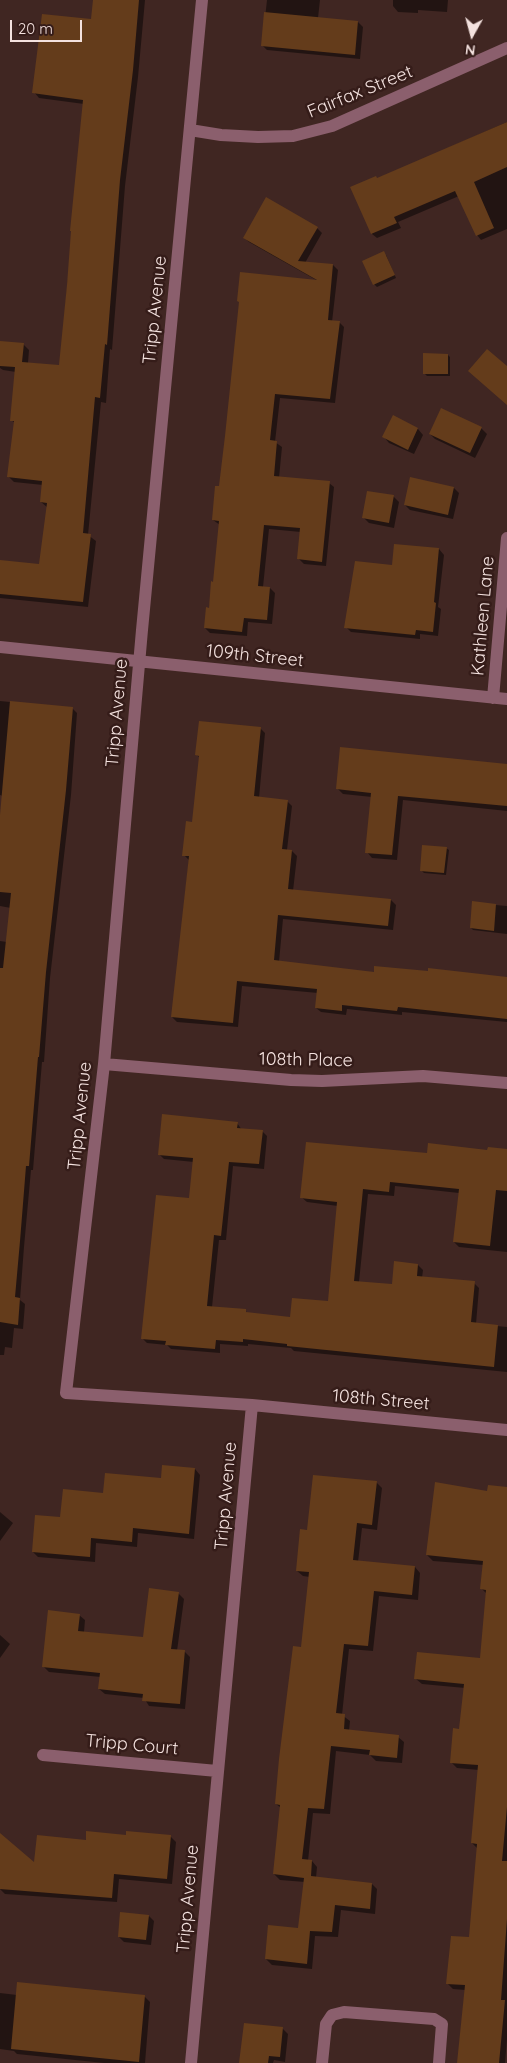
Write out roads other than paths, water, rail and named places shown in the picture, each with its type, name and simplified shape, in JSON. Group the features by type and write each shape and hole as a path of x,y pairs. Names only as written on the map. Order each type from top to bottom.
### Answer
{"street":[{"name":"Tripp Avenue","path":"191,2063 252,1405 66,1393 104,1064 139,662 202,0"},
{"name":"Fairfax Street","path":"190,130 221,135 258,137 292,136 324,128 507,48"},
{"name":"Kathleen Lane","path":"493,698 507,538"},
{"name":"109th Street","path":"0,647 507,699"},
{"name":"108th Place","path":"104,1064 291,1080 322,1081 423,1076 507,1083"},
{"name":"108th Street","path":"252,1405 507,1430"},
{"name":"Tripp Court","path":"43,1755 217,1771"},
{"path":"322,2063 326,2024 332,2015 344,2012 434,2019 442,2024 438,2063"}]}
